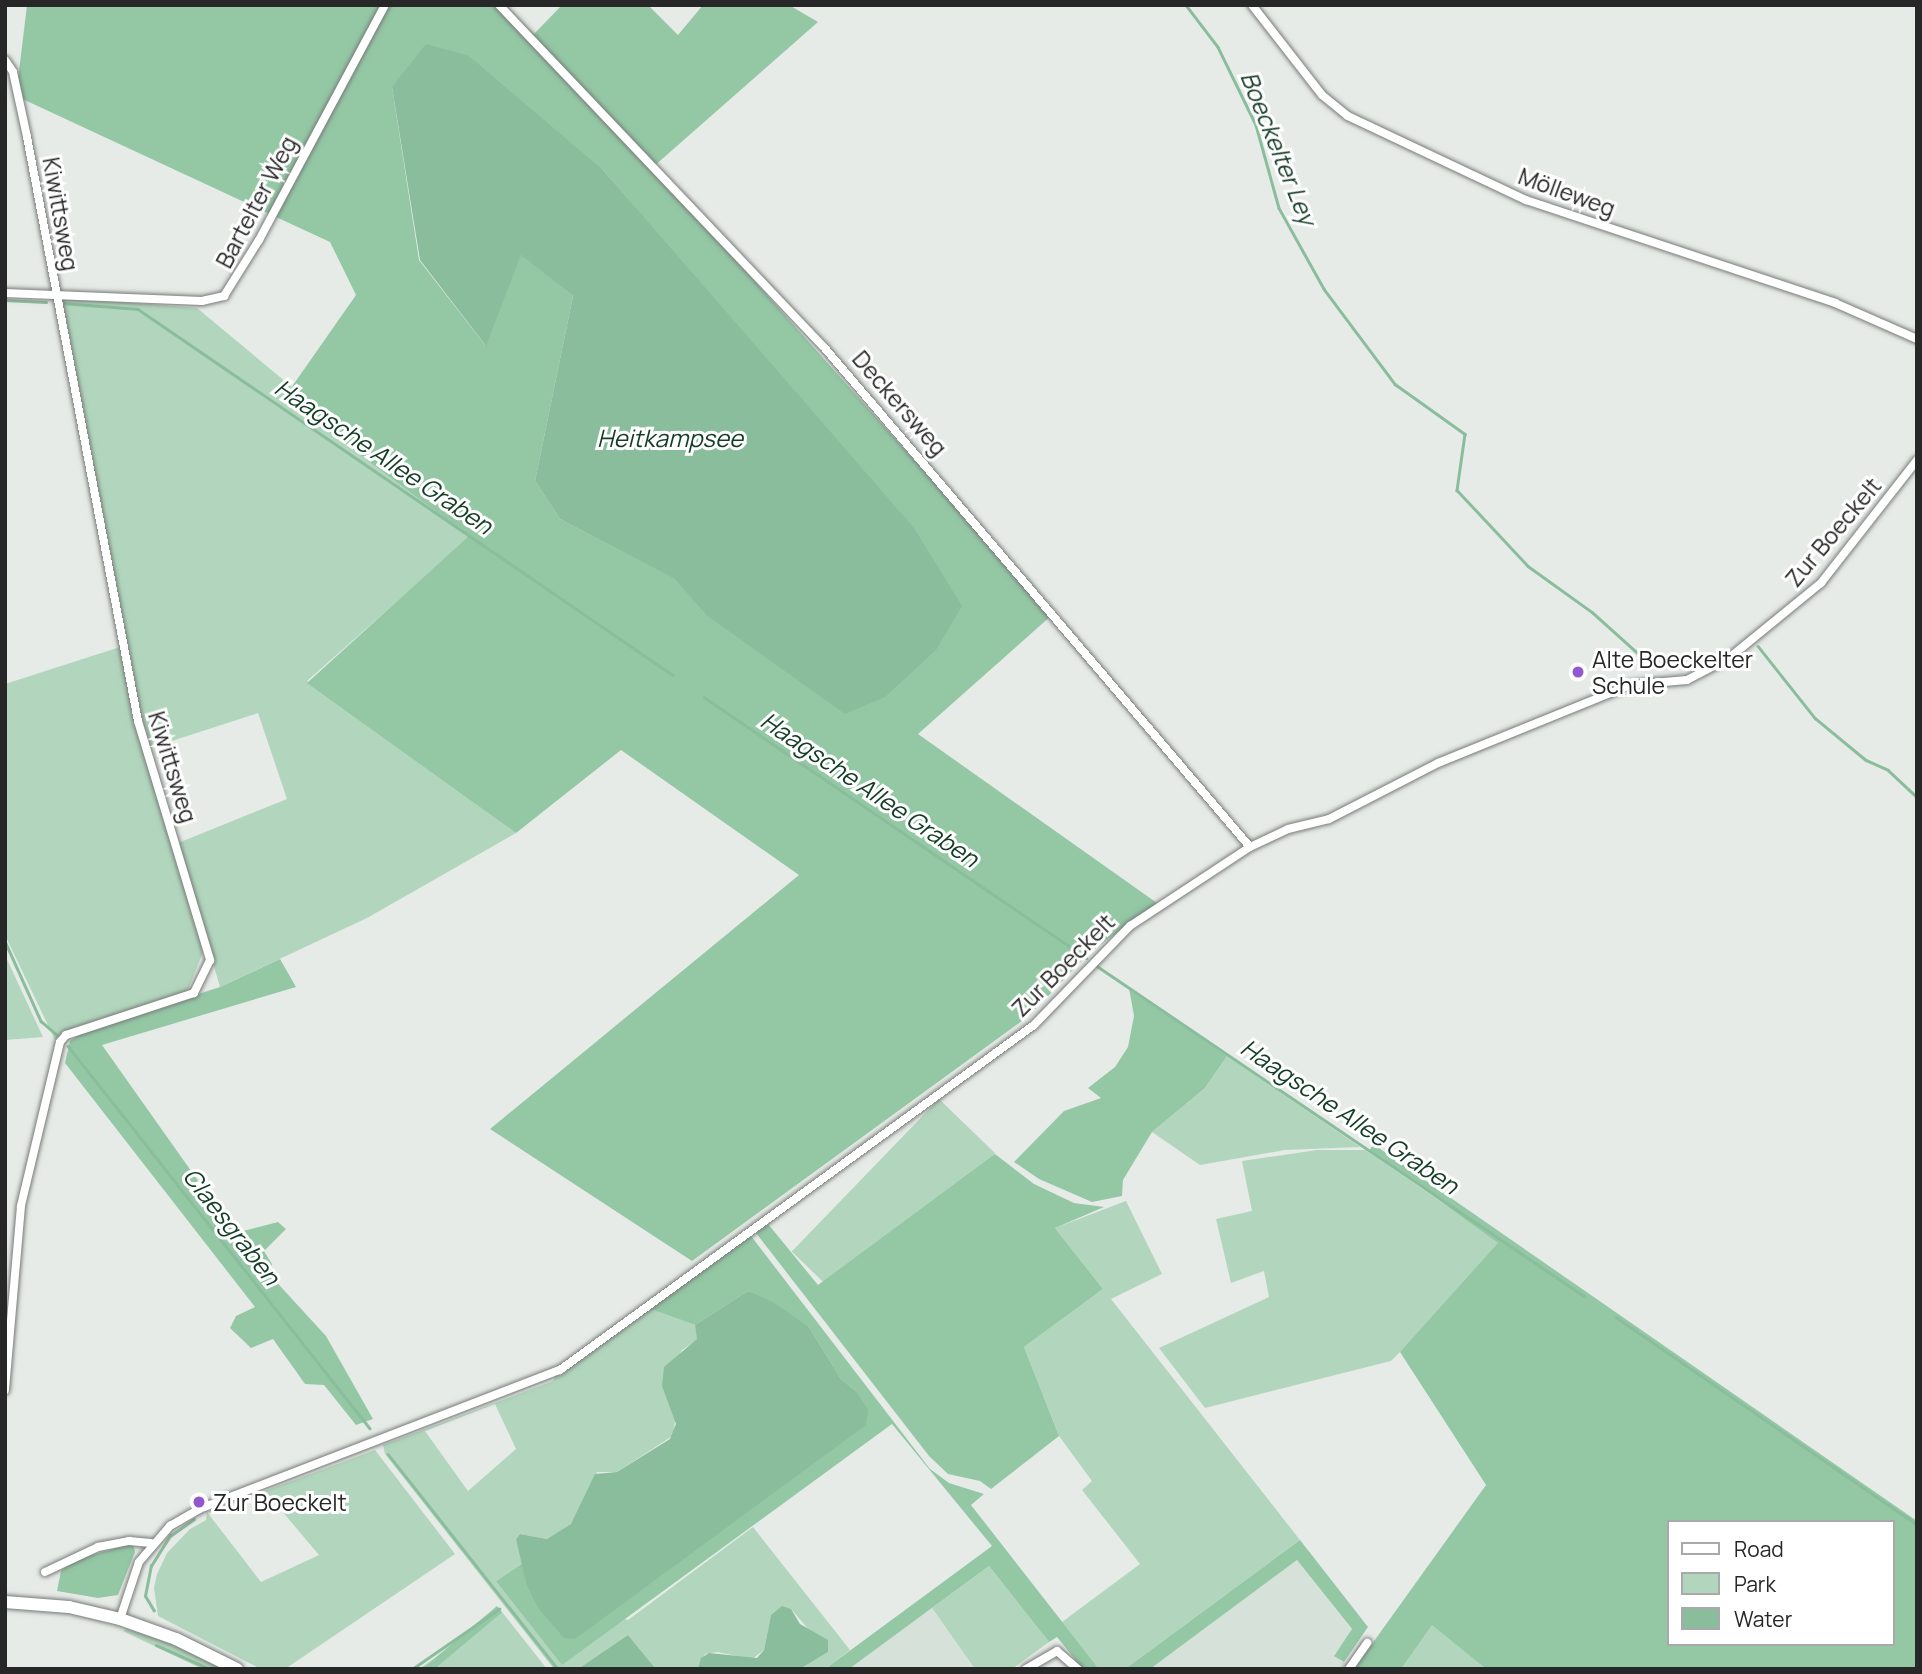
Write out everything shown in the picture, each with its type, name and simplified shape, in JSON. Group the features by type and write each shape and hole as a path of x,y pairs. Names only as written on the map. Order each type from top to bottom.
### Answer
{"street":[{"name":"Bartelter Weg","path":"5,293 202,301 224,296 259,240 385,5"},
{"name":"Deckersweg","path":"499,5 824,346 1250,846"},
{"name":"Mölleweg","path":"1252,5 1322,95 1348,116 1526,200 1835,303 1917,339"},
{"name":"Kiwittsweg","path":"5,60 19,98 138,721 210,960 194,993 66,1035 60,1042 21,1206 5,1390"},
{"name":"Zur Boeckelt","path":"120,1619 139,1562 151,1544 199,1509 560,1370 1034,1025 1130,926 1250,846 1288,829 1329,818 1428,768 1630,685 1687,680 1728,658 1821,583 1917,460"},
{"path":"45,1572 98,1547 129,1541 151,1544"},
{"path":"5,1602 69,1607 120,1619 194,1646 237,1669"},
{"path":"1349,1669 1367,1643"},
{"path":"1026,1669 1058,1651 1078,1669"}],"shaded area":[{"path":"27,5 504,5 534,34 562,5 648,5 678,35 703,5 789,5 818,22 653,167 1052,615 918,734 1157,903 1088,954 1030,1015 692,1261 490,1129 799,875 621,750 516,833 307,683 469,536 284,398 356,295 330,242 16,96","holes":["392,87 603,170 740,330 705,614 676,579 560,519 535,481 573,296 521,254 485,345 419,260"]},
{"path":"280,959 296,987 102,1045 235,1233 278,1222 286,1229 264,1251 272,1264 270,1275 326,1336 373,1419 356,1425 324,1385 305,1384 273,1339 251,1348 230,1328 236,1316 255,1307 65,1063 70,1041 85,1031 220,987"},
{"path":"1129,988 1227,1056 1205,1088 1152,1132 1123,1180 1122,1196 1092,1202 1039,1179 1014,1162 1064,1111 1101,1098 1088,1088 1115,1067 1128,1047 1134,1016"},
{"path":"1373,1144 1917,1521 1917,1669 1486,1669 1432,1625 1401,1669 1354,1669 1486,1485 1400,1352 1498,1243 1370,1150"},
{"path":"995,1154 1034,1184 1074,1203 1104,1207 1055,1228 1103,1289 1024,1347 1059,1436 991,1489 980,1481 948,1474 929,1456 756,1233 768,1224 818,1285"},
{"path":"751,1236 930,1469 949,1483 984,1494 971,1505 1099,1669 1083,1669 1057,1637 1049,1642 989,1566 849,1669 825,1669 992,1546 892,1424 562,1665 496,1581 523,1563 526,1583 856,1391 841,1379 809,1327 748,1291 695,1325 651,1309"},
{"path":"1300,1540 1368,1627 1344,1662 1334,1656 1352,1629 1297,1560 1150,1669 1125,1669"},
{"path":"133,1543 135,1552 118,1595 98,1598 57,1591 61,1571 75,1560"},
{"path":"1297,1560 1352,1630 1334,1655 1346,1664 1342,1669 1150,1669"},
{"path":"497,1606 502,1612 434,1669 422,1669"},
{"path":"932,1608 975,1669 849,1669"}],"green space":[{"path":"59,297 197,308 471,536 307,681 516,833 367,918 220,987 178,843 287,799 258,713 147,749"},
{"path":"120,647 205,947 186,995 55,1040 5,935 5,684"},
{"path":"5,955 43,1037 5,1040"},
{"path":"1227,1056 1360,1147 1285,1150 1200,1165 1152,1132 1205,1088"},
{"path":"939,1099 995,1153 848,1306 792,1252"},
{"path":"1317,1150 1365,1150 1506,1246 1391,1361 1205,1408 1159,1348 1269,1297 1264,1271 1231,1283 1216,1219 1252,1211 1242,1161"},
{"path":"1126,1201 1162,1274 1111,1299 1300,1540 1125,1669 1099,1669 1062,1622 1140,1564 1082,1490 1092,1481 1059,1436 1024,1347 1103,1289 1055,1228"},
{"path":"737,1247 652,1309 695,1325 698,1339 682,1350 663,1386 675,1418 674,1435 617,1472 597,1472 572,1524 547,1539 520,1534 516,1539 523,1563 496,1581 628,1620 753,1527 850,1650 825,1669 800,1669 828,1652 791,1609 771,1615 764,1650 752,1659 717,1652 705,1654 698,1669 656,1669 628,1635 578,1669 554,1669 385,1454 383,1445 553,1381 556,1374","holes":["495,1404 516,1449 468,1491 425,1431"]},
{"path":"375,1450 455,1554 285,1669 261,1669 158,1616 154,1588 157,1574 167,1553 190,1529 206,1520 207,1512 261,1582 319,1555 265,1491"},
{"path":"989,1566 1049,1642 1012,1669 975,1669 932,1608"},
{"path":"502,1612 547,1669 419,1669"},
{"path":"1432,1624 1486,1669 1401,1669"},
{"path":"127,1629 173,1644 226,1669 202,1669 123,1631"}],"water":[{"name":"Heitkampsee","path":"426,44 469,56 603,170 914,528 962,606 936,650 885,697 845,714 705,614 675,579 560,519 535,481 573,296 521,255 486,346 420,260 392,87"},
{"path":"748,1291 773,1302 809,1327 841,1379 856,1391 868,1410 866,1425 575,1639 564,1638 538,1608 526,1583 516,1539 520,1534 547,1539 571,1524 595,1474 617,1472 670,1439 676,1424 662,1386 664,1367 697,1339 695,1325"},
{"path":"782,1606 791,1609 800,1624 828,1640 828,1652 800,1669 698,1669 701,1658 709,1653 757,1658 764,1650 771,1615"},
{"path":"628,1635 656,1669 578,1669"}],"waterway":[{"name":"Boeckelter Ley","path":"1186,5 1218,47 1256,125 1279,208 1324,289 1395,384 1465,434 1457,490 1528,566 1592,612 1641,656 1655,662"},
{"name":"Haagsche Allee Graben","path":"5,300 46,302"},
{"name":"Haagsche Allee Graben","path":"62,303 138,309 673,675"},
{"name":"Boeckelter Ley","path":"1758,646 1815,718 1866,760 1888,770 1917,797"},
{"name":"Haagsche Allee Graben","path":"704,697 1086,958"},
{"name":"Claesgraben","path":"5,941 41,1021 56,1034"},
{"name":"Haagsche Allee Graben","path":"1097,966 1584,1296"},
{"name":"Claesgraben","path":"68,1046 370,1428"},
{"name":"Haagsche Allee Graben","path":"1616,1317 1917,1525"},
{"name":"Claesgraben","path":"388,1454 557,1668"},
{"path":"154,1611 145,1596 151,1566 170,1536 194,1519"},
{"path":"412,1669 499,1609"},
{"path":"156,1645 210,1669"}],"place":[{"name":"Alte Boeckelter Schule","path":"1578,672"},
{"name":"Zur Boeckelt","path":"199,1502"}]}
